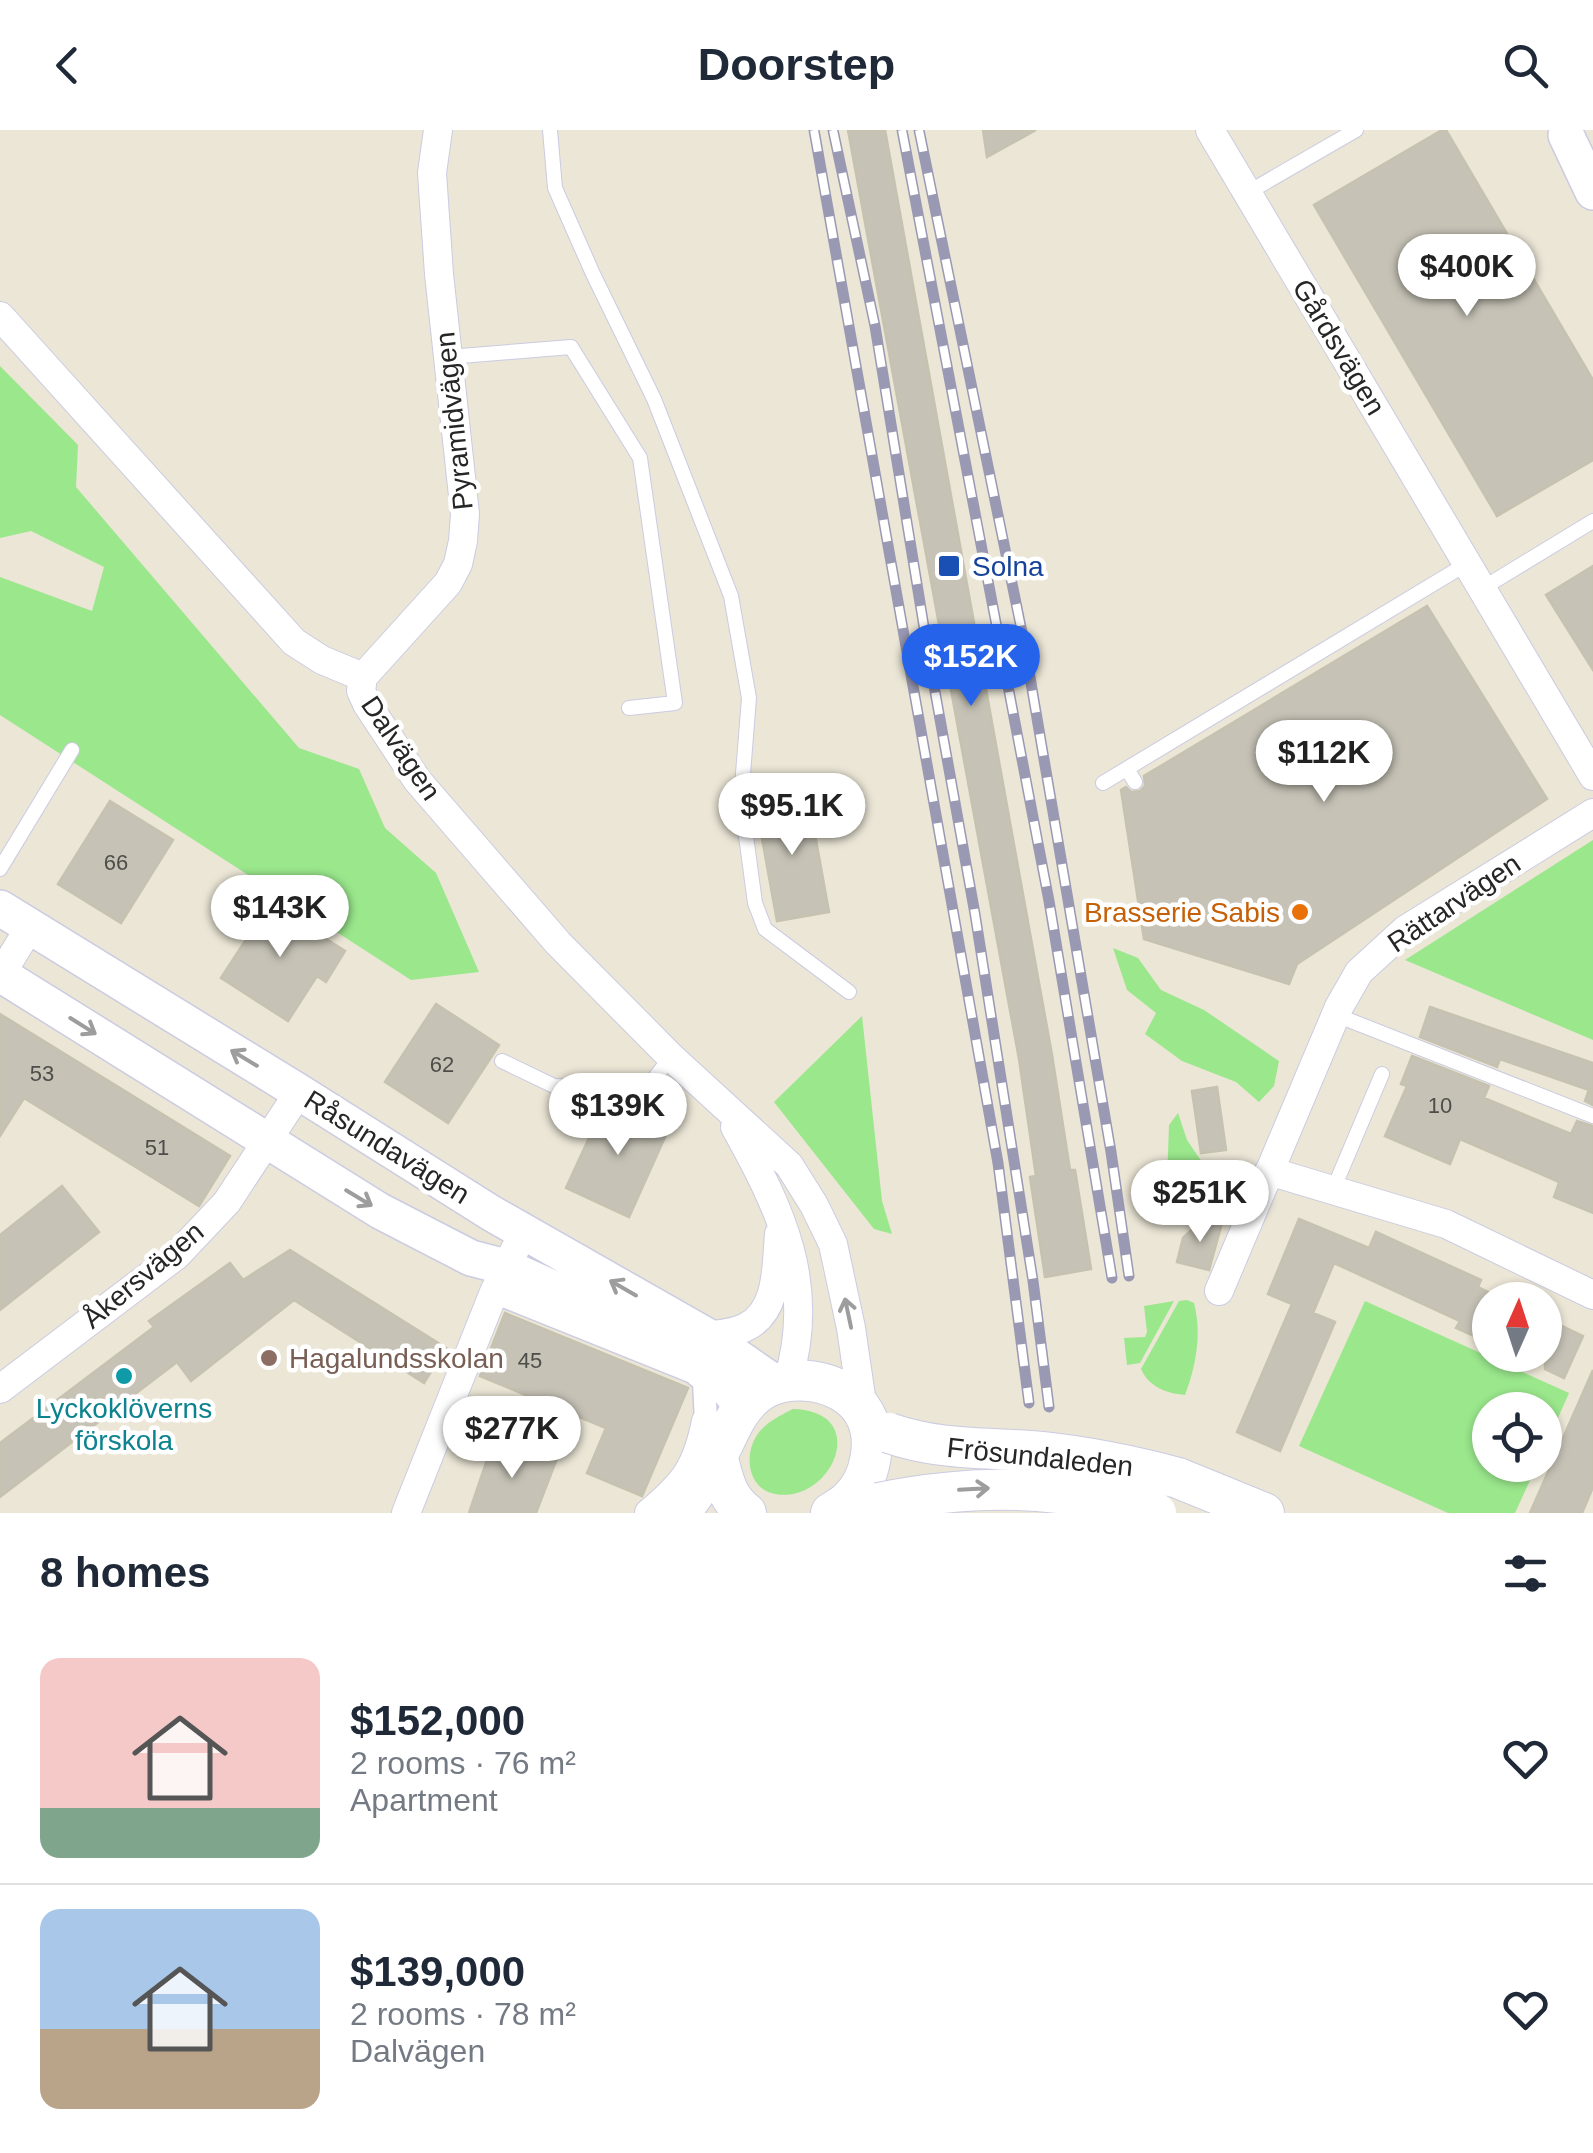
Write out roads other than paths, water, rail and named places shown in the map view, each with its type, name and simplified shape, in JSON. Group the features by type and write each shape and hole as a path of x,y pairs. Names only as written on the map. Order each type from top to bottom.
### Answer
{"main road":[{"name":"Frösundaleden","path":"782,1382 817,1381 850,1397 874,1423 915,1442 1080,1456 1126,1464 1178,1478 1264,1513"},
{"path":"680,1513 722,1428 756,1394 782,1382"},
{"path":"831,1513 851,1499 862,1483 874,1423"},
{"path":"722,1428 725,1488 746,1513"},
{"name":"Frösundaleden","path":"831,1513 922,1494 1002,1488 1084,1495 1156,1513"}],"street":[{"name":"Pyramidvägen","path":"363,677 448,583 458,564 463,541 465,514 432,173 438,130"},
{"name":"Gårdsvägen","path":"1210,130 1593,776"},
{"path":"1564,132 1593,161"},
{"path":"1564,132 1593,192"},
{"name":"Dalvägen","path":"0,316 294,642 322,660 363,677 361,691 367,704 416,780 558,943 671,1057 788,1165 833,1244 874,1423"},
{"name":"Rättarvägen","path":"1219,1292 1336,1015 1359,972 1405,930 1593,813"},
{"name":"Råsundavägen","path":"0,908 491,1213 782,1382"},
{"path":"0,975 30,927"},
{"name":"Råsundavägen","path":"0,975 380,1210 471,1258 500,1279 680,1346 724,1383 722,1428"},
{"name":"Åkersvägen","path":"0,1390 177,1255 227,1202 298,1092"},
{"name":"Dalvägen","path":"722,1104 781,1218 795,1270 800,1318 797,1352 782,1382"},
{"path":"1269,1172 1446,1224 1593,1295"},
{"path":"708,1336 745,1328 763,1315 774,1284 781,1218"},
{"path":"406,1513 500,1279 524,1231"},
{"path":"650,1513 678,1489 700,1450 722,1428"}],"lane":[{"path":"550,130 556,188 654,399 731,596 749,698 741,799 755,903 765,929 849,992"},
{"path":"1247,193 1356,130"},
{"path":"448,357 571,347 640,458 675,704 629,708"},
{"path":"1483,588 1593,521"},
{"path":"1103,783 1130,775 1468,563"},
{"path":"0,870 72,750"},
{"path":"1336,1015 1593,1116"},
{"path":"502,1061 554,1086 645,1090 671,1057"},
{"path":"1333,1190 1382,1074"}],"railway":[{"path":"814,130 998,1163 1029,1403"},
{"path":"833,130 875,326 975,914 1049,1407"},
{"path":"902,130 1049,901 1112,1278"},
{"path":"919,130 1024,642 1129,1276"}],"place":[{"name":"Solna","path":"949,566"},
{"name":"Brasserie Sabis","path":"1300,912"},
{"name":"Hagalundsskolan","path":"269,1358"},
{"name":"Lyckoklöverns förskola","path":"124,1376"}]}
